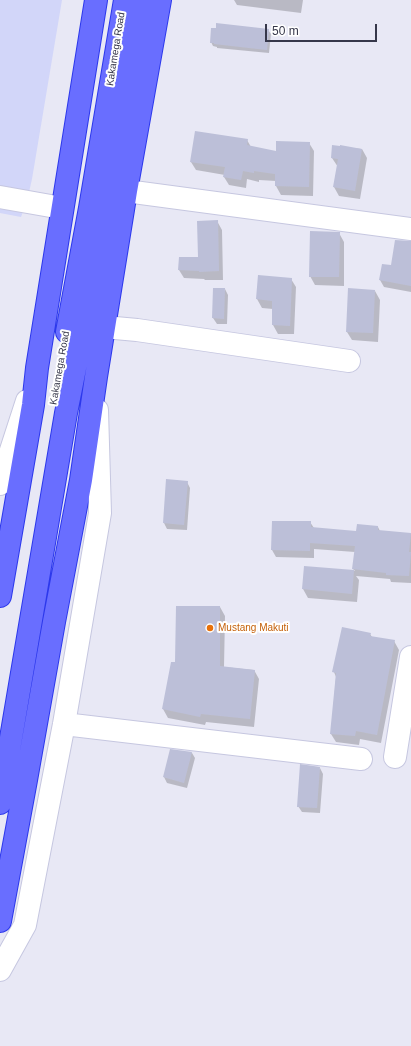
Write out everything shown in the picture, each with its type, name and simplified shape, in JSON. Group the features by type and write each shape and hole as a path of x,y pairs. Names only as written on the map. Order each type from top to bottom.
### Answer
{"highway":[{"path":"0,596 33,405 37,368 96,0"},
{"name":"Kakamega Road","path":"0,737 23,605 53,409 90,208 125,0"},
{"name":"Kakamega Road","path":"0,802 66,412 112,184 140,0"},
{"path":"0,920 81,480 126,191 160,0"}],"street":[{"path":"126,191 411,229"},
{"path":"0,197 62,208"},
{"path":"104,327 137,330 349,361"},
{"path":"0,484 37,368"},
{"path":"0,970 25,925 64,724 100,513 96,377"},
{"path":"395,758 411,657"},
{"path":"64,724 360,759"}],"shaded area":[{"path":"0,0 62,0 32,179 27,201 21,217 0,213"}],"building":[{"path":"216,23 269,29 267,50 210,43 211,28 216,28"},
{"path":"195,131 248,139 247,145 276,151 276,141 310,142 309,187 275,186 275,174 254,171 254,173 243,171 241,180 223,177 225,167 190,162"},
{"path":"332,145 362,149 355,191 333,187 338,159 331,158"},
{"path":"218,220 219,271 199,272 178,270 179,257 198,257 197,221"},
{"path":"310,231 340,232 339,277 309,277"},
{"path":"395,240 411,241 411,286 379,280 382,264 391,265"},
{"path":"258,275 292,278 290,326 272,325 272,301 256,299"},
{"path":"213,288 225,288 224,319 212,318"},
{"path":"348,288 375,290 373,333 346,332"},
{"path":"166,479 188,481 184,525 163,523"},
{"path":"272,521 311,521 311,527 356,531 357,524 378,526 378,530 411,533 409,576 386,575 386,573 352,569 355,546 310,543 310,551 271,550"},
{"path":"304,566 354,570 352,594 302,589"},
{"path":"176,606 220,606 220,666 255,670 250,719 201,714 200,717 162,709 171,662 175,662"},
{"path":"342,627 371,633 370,636 395,640 377,735 356,731 355,736 330,734 336,673 332,672"},
{"path":"170,749 192,752 184,783 163,777"},
{"path":"300,764 320,767 317,808 297,807"}],"place":[{"name":"Mustang Makuti","path":"210,628"}]}
